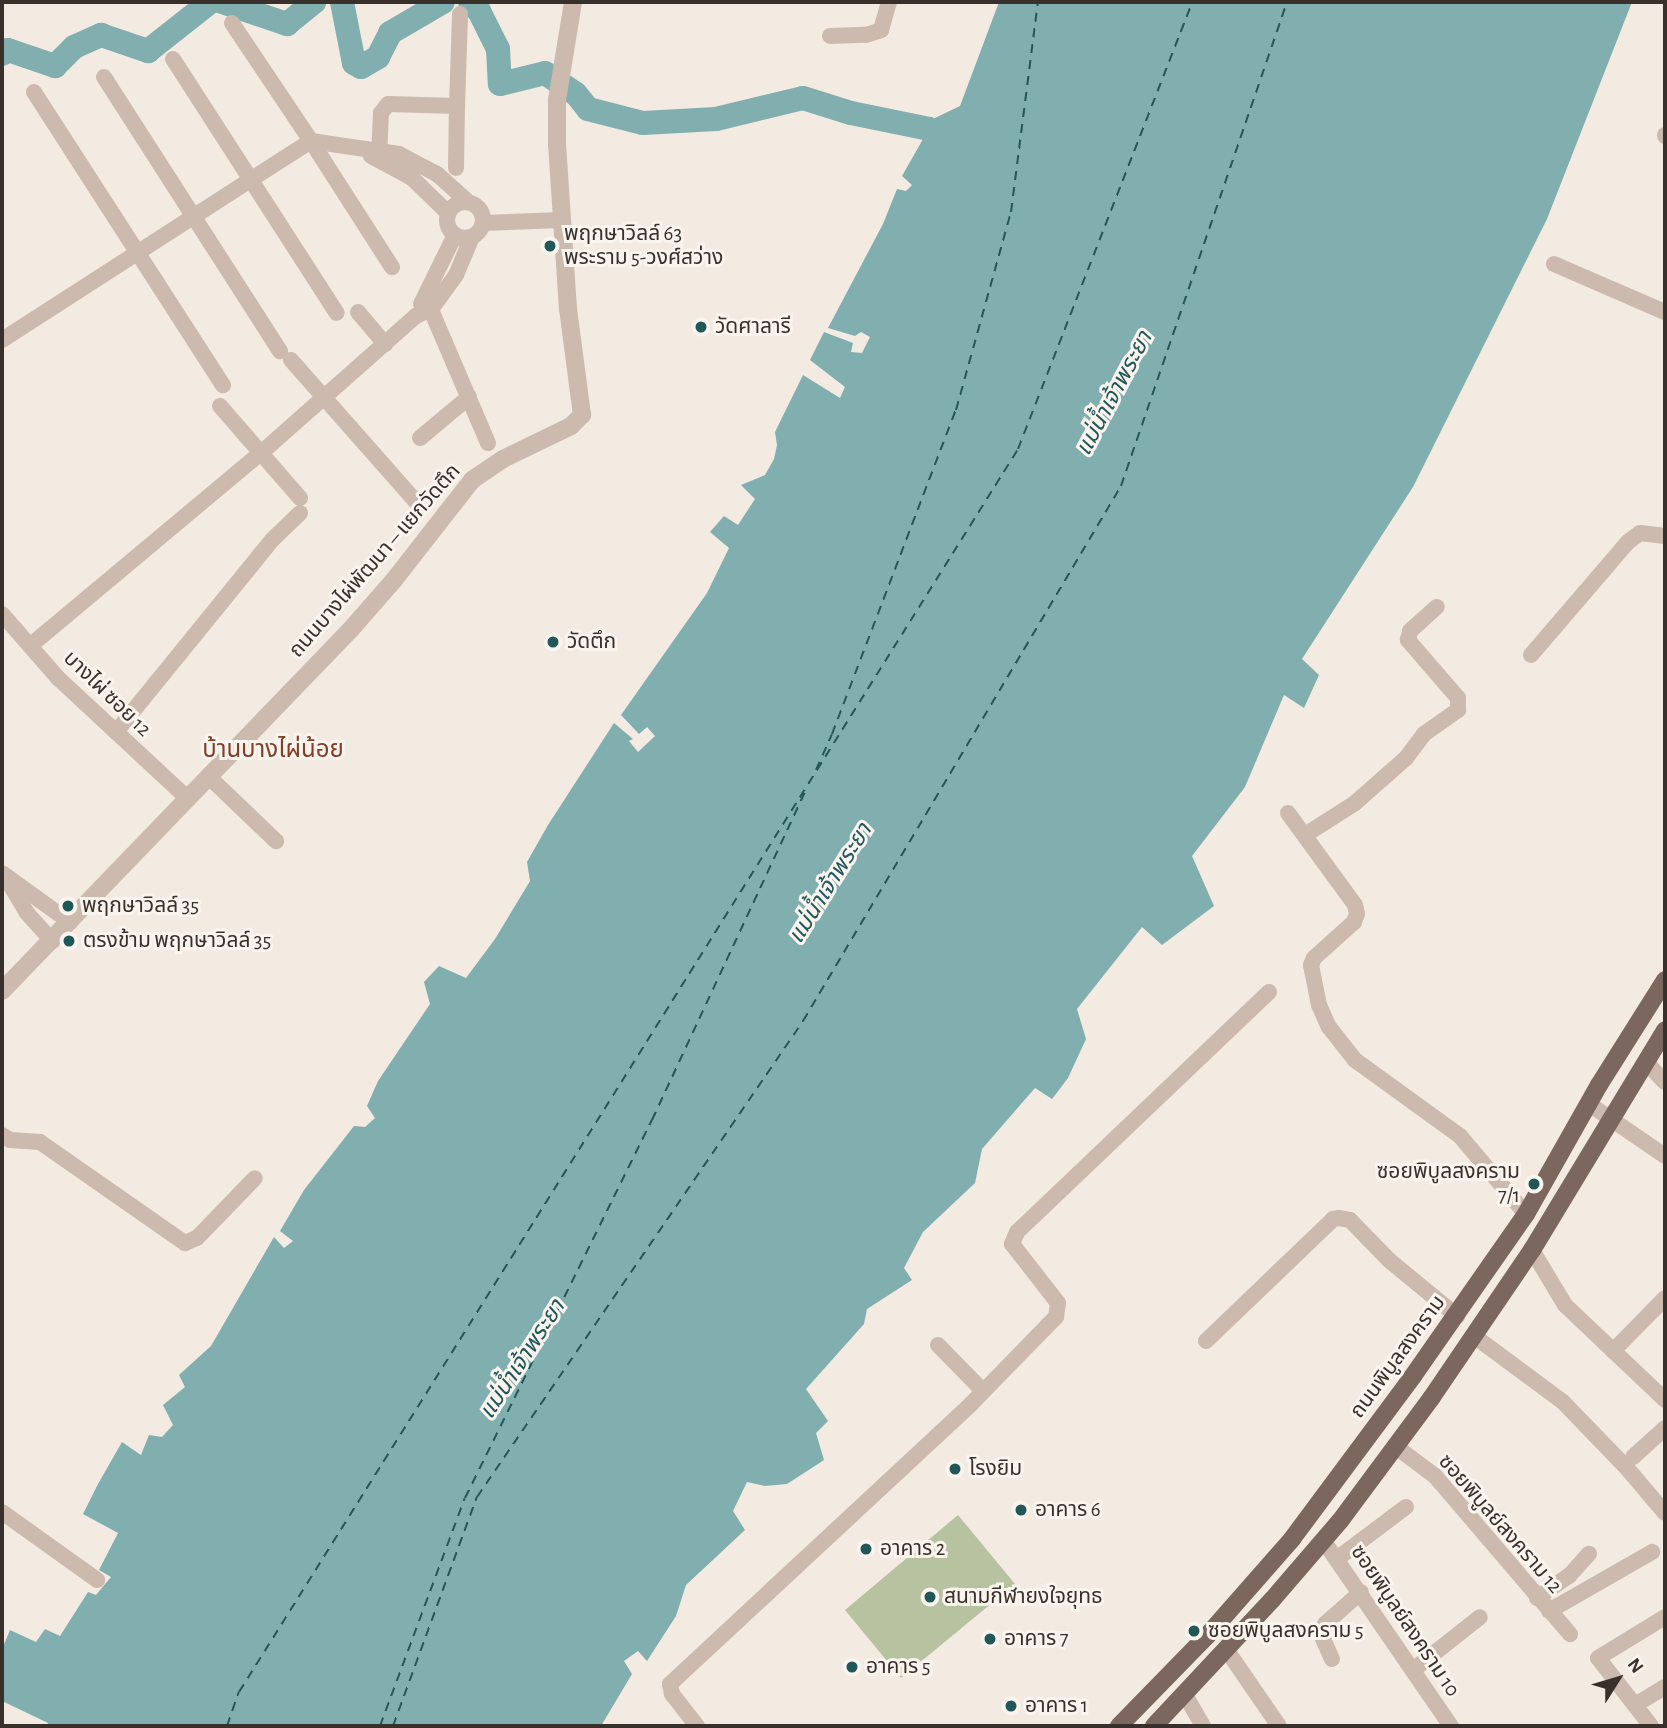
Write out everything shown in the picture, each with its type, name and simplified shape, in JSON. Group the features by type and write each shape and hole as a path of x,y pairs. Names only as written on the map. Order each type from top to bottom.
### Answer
{"main road":[{"name":"ถนนพิบูลสงคราม","path":"1119,1726 1206,1637 1292,1539 1457,1316 1526,1214 1665,980"},
{"path":"1154,1726 1323,1540 1395,1446 1532,1250 1665,1030"},
{"path":"1565,1147 1586,1163"}],"street":[{"name":"ถนนบางไผ่พัฒนา – แยกวัดตึก","path":"2,991 352,628 394,580 472,480 503,459 578,421 582,409 568,309 557,100 573,2"},
{"path":"830,36 866,35 881,30 889,2"},
{"path":"456,168 460,14"},
{"path":"232,23 392,267"},
{"path":"173,59 337,313"},
{"path":"104,77 286,356 417,503"},
{"path":"34,92 223,385"},
{"path":"379,155 381,113 388,104 457,106"},
{"path":"2,340 192,215 311,141 416,161 480,208 484,223"},
{"path":"379,155 412,178 448,213"},
{"path":"455,235 447,221 448,213 459,202 467,201"},
{"path":"37,640 261,453 416,316 456,275 472,237 484,223 562,220"},
{"path":"455,235 472,237"},
{"path":"455,235 428,302 488,443"},
{"path":"1554,264 1665,312"},
{"path":"358,312 385,344"},
{"path":"420,438 469,397"},
{"path":"116,732 300,505 261,453 219,406"},
{"path":"1531,655 1628,542 1640,533 1665,536"},
{"path":"1305,835 1355,803 1406,758 1424,734 1458,710 1458,698 1408,640 1410,631 1437,607"},
{"name":"บางไผ่ ซอย 12","path":"2,614 58,678 188,799"},
{"path":"208,777 276,841"},
{"path":"1288,813 1355,905 1357,914 1354,922 1314,958 1311,965 1319,1005 1329,1027 1355,1060 1460,1136 1526,1214"},
{"path":"4,876 70,922"},
{"path":"4,876 27,912 52,940"},
{"path":"697,1726 672,1694 670,1684 984,1391 1059,1312 1058,1303 1017,1251 1012,1238 1269,992"},
{"path":"1647,1063 1665,1082"},
{"path":"1589,1104 1665,1156"},
{"path":"2,1135 10,1140 40,1142 185,1243 197,1238 255,1178"},
{"path":"1206,1341 1333,1219 1339,1218 1350,1220 1390,1261 1457,1316"},
{"path":"1532,1250 1565,1305 1665,1401"},
{"path":"1614,1351 1665,1298"},
{"path":"1474,1336 1562,1401 1626,1466 1665,1513"},
{"path":"938,1345 984,1391"},
{"path":"1633,1457 1665,1428"},
{"name":"ซอยพิบูลย์สงคราม 12","path":"1395,1446 1435,1476 1570,1634"},
{"path":"1338,1558 1406,1507"},
{"path":"2,1512 97,1580"},
{"name":"ซอยพิบูลย์สงคราม 10","path":"1323,1540 1338,1558 1451,1726"},
{"path":"1549,1611 1652,1552"},
{"path":"1537,1598 1569,1576 1589,1554"},
{"path":"1332,1659 1323,1639 1325,1624 1361,1592"},
{"path":"1413,1670 1480,1617"},
{"path":"1651,1726 1598,1658 1665,1617"},
{"path":"1226,1649 1279,1726"},
{"path":"1635,1705 1665,1688"},
{"path":"1184,1693 1203,1726"}],"green space":[{"name":"สนามกีฬายงใจยุทธ","path":"958,1515 1015,1584 901,1678 845,1610"}],"water":[{"name":"แม่น้ำเจ้าพระยา","path":"999,2 1632,2 1547,219 1413,487 1302,659 1319,675 1304,708 1284,695 1245,787 1192,856 1214,906 1162,945 1142,927 1077,1009 1086,1039 1068,1078 1052,1099 1035,1088 982,1149 975,1183 923,1232 904,1268 912,1280 867,1309 864,1324 806,1389 828,1421 816,1433 824,1460 787,1484 765,1486 747,1482 733,1511 745,1530 686,1585 676,1616 647,1661 638,1651 624,1661 632,1674 601,1726 47,1726 48,1723 2,1701 2,1649 10,1630 36,1642 45,1629 60,1636 88,1592 96,1595 111,1577 99,1570 118,1533 83,1514 98,1484 122,1442 141,1455 149,1435 162,1437 173,1425 163,1405 185,1387 179,1375 211,1346 274,1237 284,1248 293,1241 280,1231 304,1190 354,1126 365,1127 375,1118 367,1106 378,1081 430,1004 424,982 439,966 466,978 495,939 530,881 527,862 614,723 633,739 629,741 638,752 655,736 647,727 639,734 621,715 707,593 729,548 710,532 724,516 738,525 755,499 741,485 765,475 774,459 777,445 775,432 803,375 840,398 845,387 810,360 824,332 853,343 851,352 862,353 870,337 861,332 855,336 828,328 883,224 897,189 906,191 912,185 902,176 935,118 960,106"}],"waterway":[{"path":"2,54 8,50 55,66 74,47 101,35 148,51 210,2"},
{"path":"222,2 287,24 314,2"},
{"path":"342,2 354,63 361,67 378,57 390,33 443,2"},
{"path":"470,2 479,11 498,49 500,84 545,73 576,94 588,109 643,123 716,119 803,98 851,113 929,129 960,142"}],"ferry route":[{"path":"816,770 956,410 1011,212 1038,2"},
{"path":"227,1726 239,1692 1018,449 1192,2"},
{"path":"393,1726 477,1497 803,1021 1121,486 1287,2"},
{"path":"380,1726 465,1498 652,1120 807,788"}],"place":[{"name":"พฤกษาวิลล์ 63 พระราม 5-วงศ์สว่าง","path":"550,246"},
{"name":"วัดศาลารี","path":"701,327"},
{"name":"วัดตึก","path":"553,642"},
{"name":"พฤกษาวิลล์ 35","path":"68,906"},
{"name":"ตรงข้าม พฤกษาวิลล์ 35","path":"69,941"},
{"name":"ซอยพิบูลสงคราม 7/1","path":"1534,1184"},
{"name":"โรงยิม","path":"955,1469"},
{"name":"อาคาร 6","path":"1021,1510"},
{"name":"อาคาร 2","path":"866,1549"},
{"name":"สนามกีฬายงใจยุทธ","path":"930,1597"},
{"name":"ซอยพิบูลสงคราม 5","path":"1194,1631"},
{"name":"อาคาร 7","path":"990,1639"},
{"name":"อาคาร 5","path":"852,1667"},
{"name":"อาคาร 1","path":"1011,1706"}],"district":[{"name":"บ้านบางไผ่น้อย","path":"273,751"}]}
